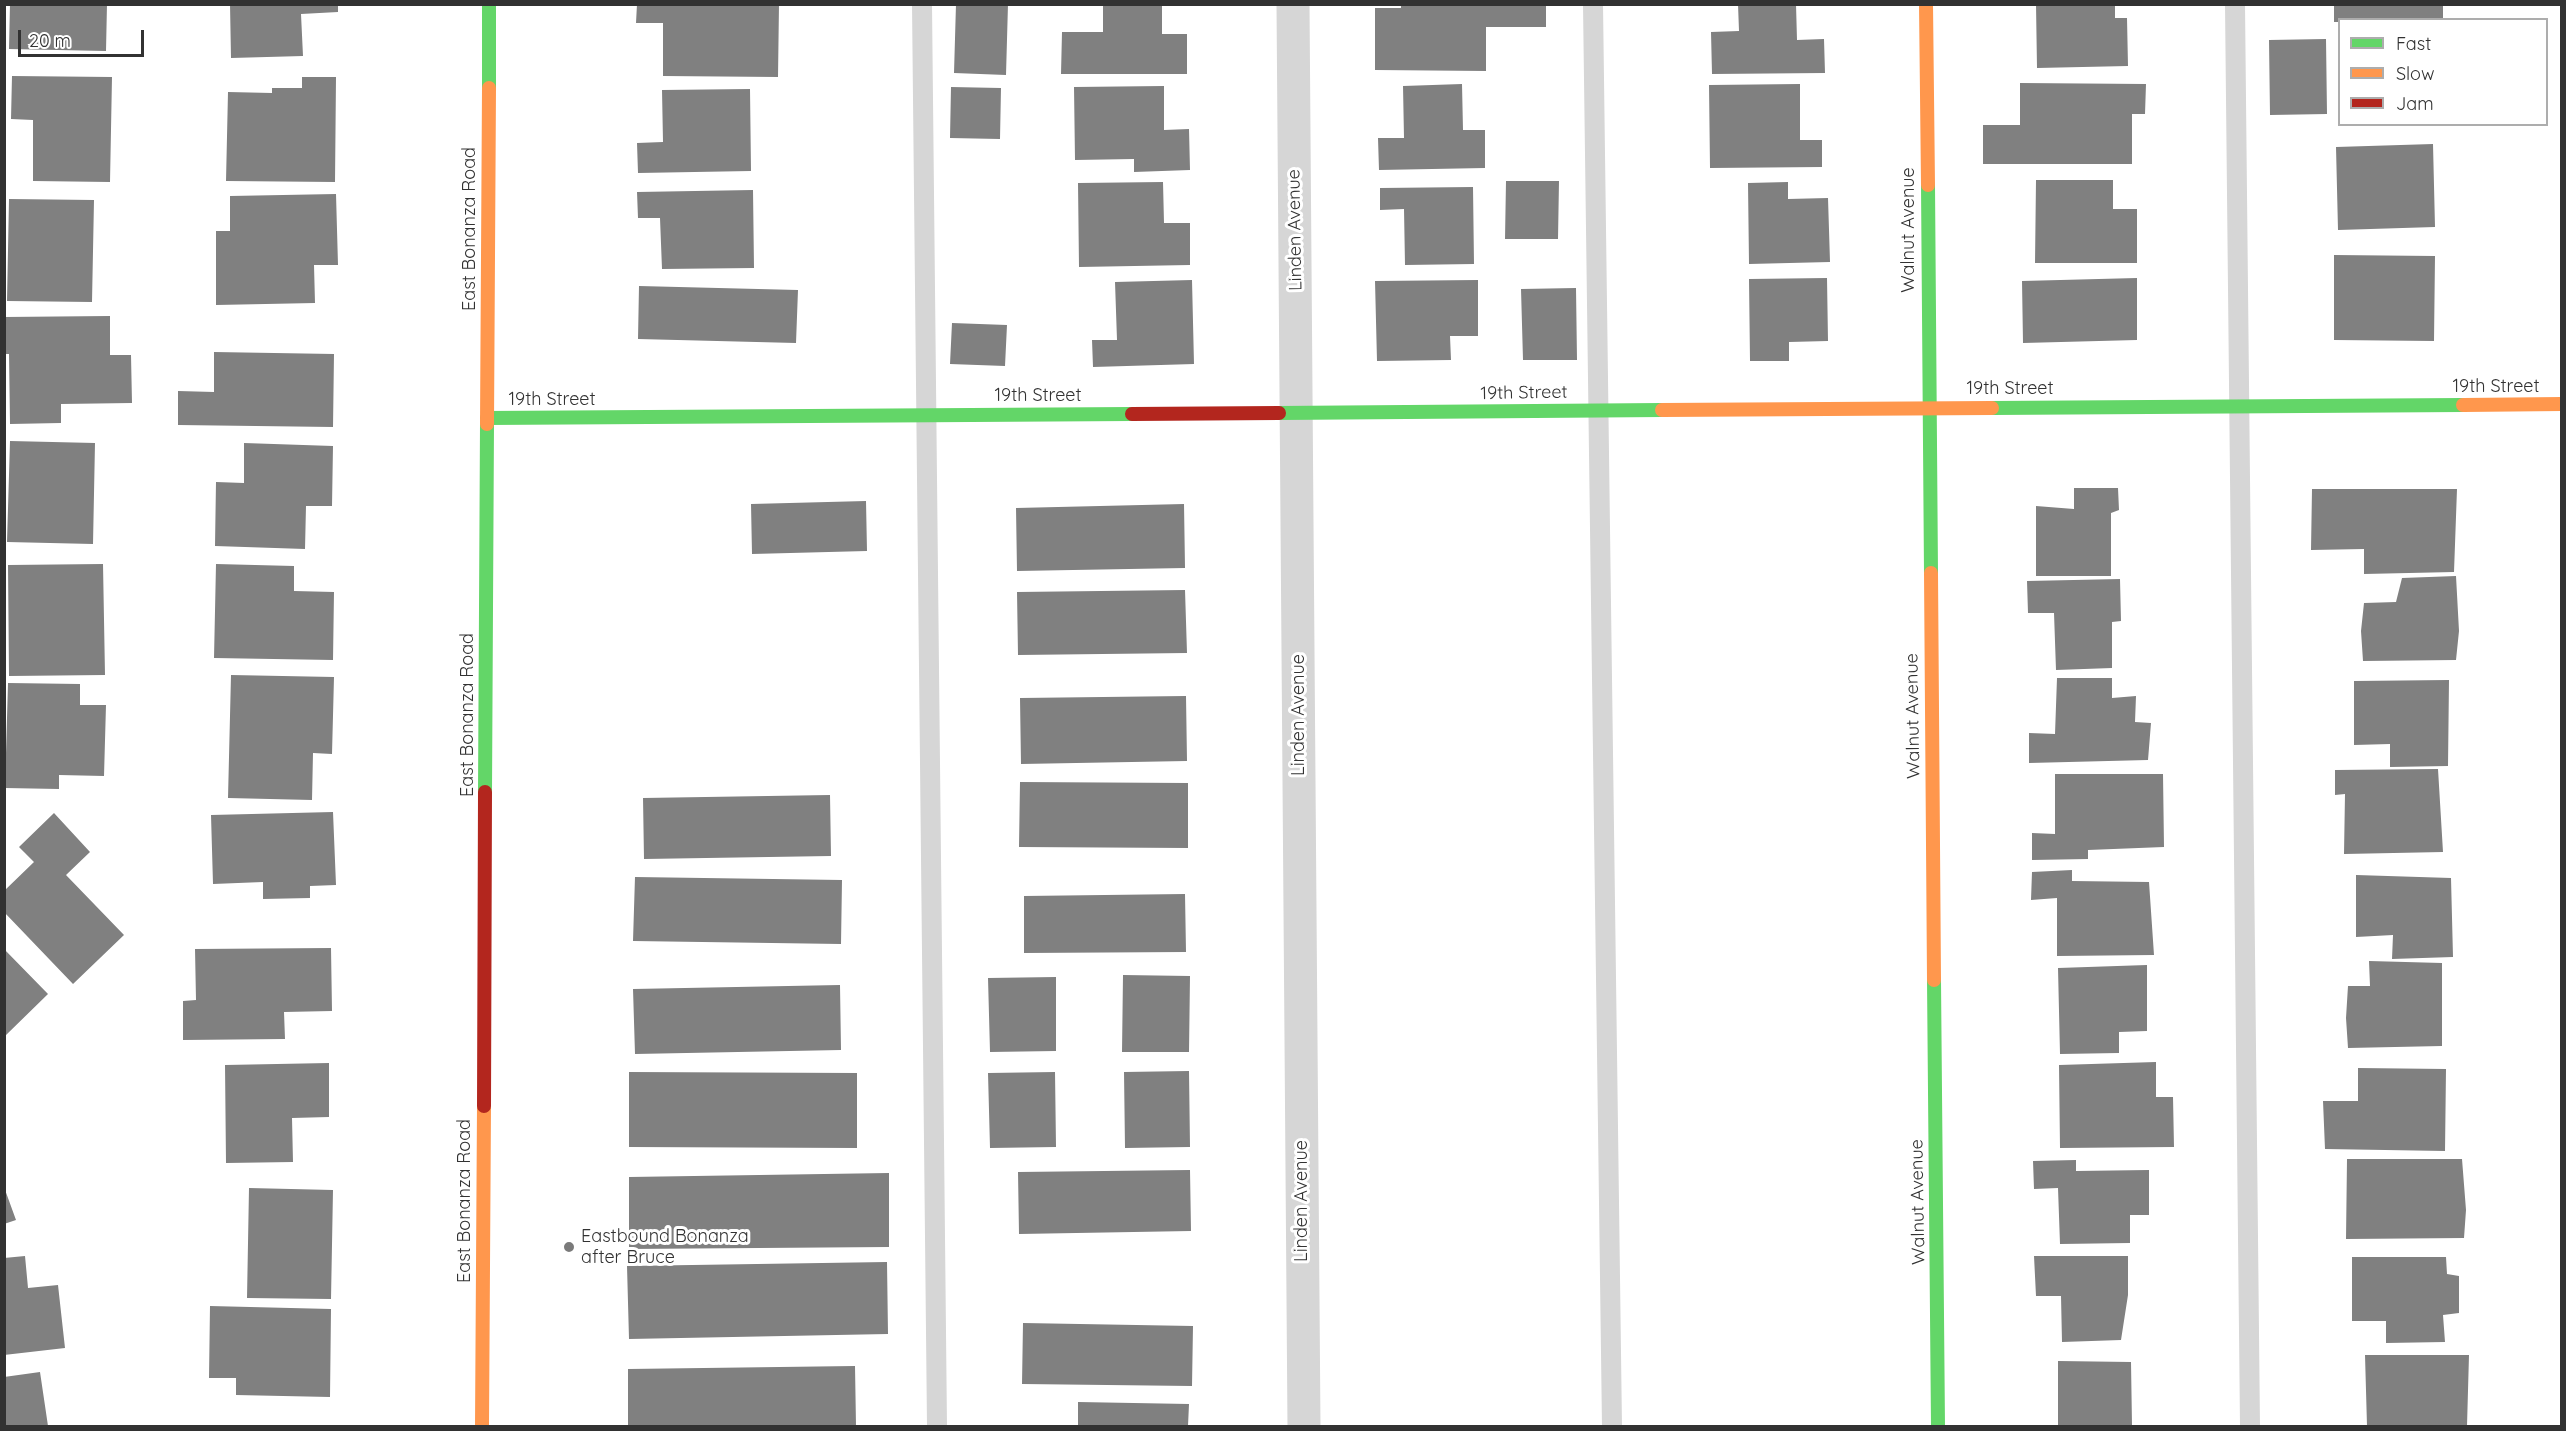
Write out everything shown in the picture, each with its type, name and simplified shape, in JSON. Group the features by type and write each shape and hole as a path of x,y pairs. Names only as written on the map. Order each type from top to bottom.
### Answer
{"street":[{"name":"East Bonanza Road","path":"482,1426 489,4"},
{"name":"Linden Avenue","path":"1293,4 1304,1426"},
{"name":"Walnut Avenue","path":"1926,4 1938,1426"},
{"name":"19th Street","path":"487,418 2562,404"}],"lane":[{"path":"922,4 937,1426"},
{"path":"1593,4 1612,1426"},
{"path":"2235,4 2250,1426"}],"building":[{"path":"10,4 107,4 106,51 9,49"},
{"path":"230,4 338,4 338,12 301,14 303,56 231,58"},
{"path":"637,4 779,4 778,77 663,76 663,23 636,23"},
{"path":"956,4 1008,4 1006,75 954,73"},
{"path":"1103,4 1162,4 1162,34 1187,34 1187,74 1061,74 1062,32 1103,32"},
{"path":"1401,4 1546,4 1546,27 1486,27 1486,71 1375,70 1375,8 1401,8"},
{"path":"1738,4 1796,4 1797,40 1824,39 1825,73 1712,74 1711,32 1739,31"},
{"path":"2036,4 2115,4 2115,18 2127,18 2128,66 2037,68"},
{"path":"2334,4 2443,4 2443,18 2338,18 2338,22 2334,22"},
{"path":"2326,39 2327,114 2270,115 2269,40"},
{"path":"12,76 112,77 110,182 33,181 33,120 11,119"},
{"path":"302,77 336,77 335,182 226,181 228,92 272,93 272,88 302,88"},
{"path":"2020,83 2146,84 2145,114 2132,114 2132,164 1983,164 1983,125 2020,125"},
{"path":"1462,84 1463,130 1485,130 1485,168 1379,170 1378,138 1404,138 1403,86"},
{"path":"1800,84 1800,140 1822,140 1822,167 1710,168 1709,85"},
{"path":"1164,86 1164,130 1189,129 1190,170 1134,172 1134,159 1075,160 1074,87"},
{"path":"951,87 1001,88 1000,139 950,138"},
{"path":"750,89 751,171 638,173 637,143 663,142 662,90"},
{"path":"2433,144 2435,227 2338,230 2336,147"},
{"path":"2036,180 2113,180 2113,209 2137,209 2137,263 2035,263"},
{"path":"1506,181 1559,181 1558,239 1505,239"},
{"path":"1163,182 1164,223 1190,223 1190,265 1079,267 1078,183"},
{"path":"1788,182 1788,199 1828,198 1830,262 1749,264 1748,183"},
{"path":"1473,187 1474,264 1405,265 1404,209 1380,210 1380,188"},
{"path":"753,190 754,268 662,269 660,218 638,218 637,192"},
{"path":"336,194 338,265 314,265 315,303 216,305 216,231 230,231 230,196"},
{"path":"9,199 94,200 92,302 7,301"},
{"path":"2334,255 2435,256 2434,341 2334,340"},
{"path":"1827,278 1828,341 1789,342 1789,361 1750,361 1749,279"},
{"path":"2137,278 2137,340 2023,343 2022,281"},
{"path":"1192,280 1194,364 1093,367 1092,340 1117,340 1115,282"},
{"path":"1478,280 1478,336 1450,336 1451,360 1377,361 1375,281"},
{"path":"639,286 798,290 796,343 638,339"},
{"path":"1576,288 1577,360 1523,360 1521,289"},
{"path":"110,316 110,355 131,355 132,403 61,404 61,423 10,424 9,354 4,354 4,317"},
{"path":"952,323 1007,325 1005,366 950,364"},
{"path":"214,352 334,354 333,427 178,425 178,391 214,392"},
{"path":"10,441 95,443 93,544 7,542"},
{"path":"244,443 333,446 332,506 306,506 305,549 215,546 216,482 244,483"},
{"path":"2074,488 2118,488 2119,510 2111,513 2111,576 2036,576 2036,506 2074,509"},
{"path":"2312,489 2457,489 2454,572 2364,574 2364,549 2311,550"},
{"path":"866,501 867,551 752,554 751,504"},
{"path":"1184,504 1185,568 1017,571 1016,508"},
{"path":"103,564 105,675 9,676 8,565"},
{"path":"216,564 294,566 294,591 334,592 333,660 214,658"},
{"path":"2456,576 2459,631 2456,660 2363,661 2361,631 2364,603 2396,602 2402,578"},
{"path":"2120,579 2121,621 2112,622 2112,668 2056,670 2054,613 2028,613 2027,581"},
{"path":"1185,590 1187,653 1018,655 1017,592"},
{"path":"231,675 334,677 332,754 313,753 312,800 228,798"},
{"path":"2057,678 2112,678 2112,698 2136,696 2135,722 2151,723 2148,760 2029,763 2029,733 2055,734"},
{"path":"2449,680 2448,766 2390,767 2390,744 2354,745 2354,681"},
{"path":"8,683 80,684 80,705 106,705 104,776 59,775 59,789 5,788"},
{"path":"1186,696 1187,761 1021,764 1020,698"},
{"path":"2438,769 2443,852 2344,854 2345,794 2335,795 2335,770"},
{"path":"2055,774 2163,774 2164,847 2088,850 2088,859 2032,860 2032,833 2055,834"},
{"path":"1020,782 1188,783 1188,848 1019,847"},
{"path":"830,795 831,856 644,859 643,798"},
{"path":"333,812 336,885 310,886 310,898 263,899 263,882 213,884 211,815"},
{"path":"54,813 90,852 66,875 124,935 73,984 4,912 4,891 34,862 19,847"},
{"path":"2072,870 2072,881 2149,882 2154,955 2057,956 2057,898 2031,900 2032,872"},
{"path":"2356,875 2451,878 2453,957 2392,959 2393,935 2356,937"},
{"path":"635,877 842,880 841,944 633,941"},
{"path":"1185,894 1186,952 1024,953 1024,896"},
{"path":"331,948 332,1011 284,1012 285,1039 183,1040 183,1001 196,1000 195,949"},
{"path":"4,949 48,994 4,1037"},
{"path":"2369,961 2442,963 2442,1046 2348,1048 2346,1018 2348,986 2370,986"},
{"path":"2147,965 2147,1031 2119,1032 2119,1053 2060,1054 2058,968"},
{"path":"1123,975 1190,976 1189,1052 1122,1052"},
{"path":"1056,977 1056,1051 990,1052 988,978"},
{"path":"840,985 841,1050 635,1054 633,989"},
{"path":"2156,1062 2156,1097 2173,1097 2174,1147 2060,1148 2059,1065"},
{"path":"329,1063 329,1117 292,1118 293,1162 226,1163 225,1065"},
{"path":"2358,1068 2446,1069 2445,1151 2325,1149 2323,1101 2358,1101"},
{"path":"1189,1071 1190,1147 1125,1148 1124,1072"},
{"path":"629,1072 857,1073 857,1148 629,1147"},
{"path":"1055,1072 1056,1147 990,1148 988,1073"},
{"path":"2347,1159 2462,1159 2466,1210 2464,1238 2346,1239"},
{"path":"2076,1160 2076,1171 2149,1170 2149,1215 2130,1215 2130,1243 2060,1244 2058,1188 2034,1189 2033,1161"},
{"path":"1190,1170 1191,1231 1019,1234 1018,1172"},
{"path":"889,1173 889,1247 629,1249 629,1177"},
{"path":"4,1187 16,1220 4,1224"},
{"path":"249,1188 333,1190 331,1299 247,1298"},
{"path":"25,1256 28,1288 58,1285 65,1348 4,1355 4,1258"},
{"path":"2034,1256 2128,1256 2128,1295 2121,1340 2062,1342 2061,1296 2036,1296"},
{"path":"2352,1257 2446,1257 2447,1274 2459,1276 2459,1313 2443,1315 2445,1342 2386,1343 2386,1321 2352,1321"},
{"path":"887,1262 888,1334 629,1339 627,1266"},
{"path":"210,1306 331,1309 330,1397 236,1395 236,1378 209,1378"},
{"path":"1023,1323 1193,1326 1192,1386 1022,1384"},
{"path":"2365,1355 2469,1355 2467,1426 2367,1426"},
{"path":"2058,1361 2131,1362 2132,1426 2058,1426"},
{"path":"855,1366 856,1426 628,1426 628,1369"},
{"path":"40,1372 48,1426 4,1426 4,1377"},
{"path":"1078,1402 1189,1404 1188,1426 1078,1426"}],"traffic: fast":[{"path":"489,4 489,88"},
{"path":"1928,185 1931,573"},
{"path":"1992,408 2463,405"},
{"path":"1279,413 1662,410"},
{"path":"487,418 1132,414"},
{"path":"485,792 487,424"},
{"path":"1934,980 1938,1426"}],"traffic: slow":[{"path":"1926,4 1928,185"},
{"path":"487,424 489,88"},
{"path":"2463,405 2562,404"},
{"path":"1662,410 1992,408"},
{"path":"1931,573 1934,980"},
{"path":"482,1426 484,1106"}],"traffic: jam":[{"path":"1132,414 1279,413"},
{"path":"484,1106 485,792"}],"place":[{"name":"Eastbound Bonanza after Bruce","path":"569,1247"}]}
